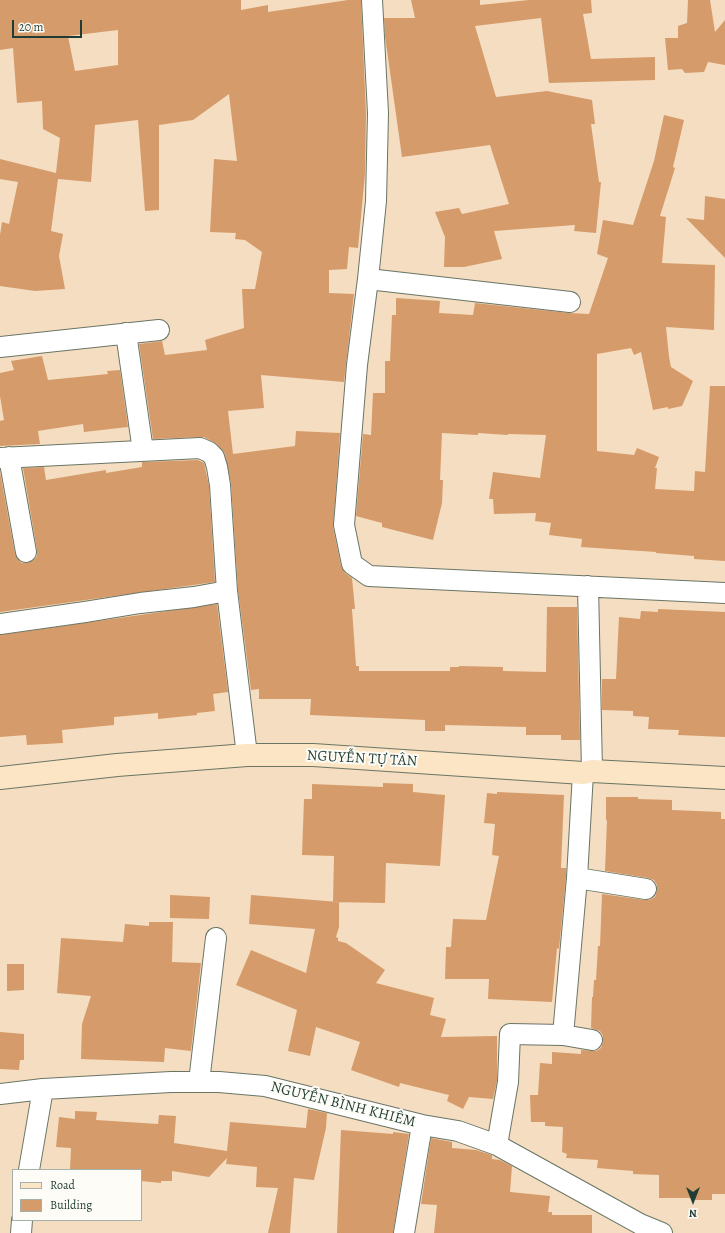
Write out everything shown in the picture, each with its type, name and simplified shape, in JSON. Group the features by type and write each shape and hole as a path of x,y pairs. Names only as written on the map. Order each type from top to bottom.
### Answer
{"street":[{"path":"372,0 378,113 376,201 357,365 344,525 352,564 369,576 725,593"},
{"path":"368,280 570,302"},
{"path":"0,347 159,330"},
{"path":"126,333 143,451"},
{"path":"26,552 4,458 200,448 214,456 220,485 227,590 247,755"},
{"path":"563,1035 587,772 588,586"},
{"path":"0,624 140,603 194,597 227,590"},
{"name":"NGUYỄN TỰ TÂN","path":"0,778 117,765 247,755 313,755 587,772 725,778"},
{"path":"578,878 646,889"},
{"path":"199,1082 216,938"},
{"path":"498,1145 508,1082 510,1034 563,1035 592,1040"},
{"name":"NGUYỄN BÌNH KHIÊM","path":"0,1094 43,1089 199,1082 265,1086 422,1125 458,1131 498,1145 640,1224 662,1233"},
{"path":"29,1169 43,1089"},
{"path":"404,1233 422,1125"},
{"path":"21,1233 22,1221"}],"building":[{"path":"0,0 241,0 241,10 268,5 268,12 348,0 361,0 366,113 365,174 358,248 349,247 347,269 329,270 329,293 354,294 344,382 261,375 264,408 228,411 233,454 295,446 296,431 340,433 333,527 341,566 345,573 352,578 355,609 352,609 356,666 359,666 359,671 450,671 450,667 459,666 503,667 503,671 546,672 547,607 577,607 580,740 561,740 561,735 526,735 526,727 445,725 445,731 425,731 425,720 310,715 311,699 259,699 259,689 251,690 238,590 231,484 225,454 217,444 204,437 153,439 139,344 162,341 165,355 207,350 205,340 244,328 242,289 255,289 262,252 245,240 235,239 236,233 210,232 214,159 237,161 229,94 193,120 159,125 159,210 145,211 138,120 95,125 91,182 58,179 51,231 63,234 59,256 65,289 35,291 0,286 0,235 2,222 9,224 18,182 0,179 0,159 56,173 60,138 43,129 42,101 17,103 13,48 0,50","holes":["118,30 118,65 75,71 68,36"]},
{"path":"411,0 480,0 480,5 529,0 591,0 592,13 583,14 591,59 655,57 655,80 549,83 541,18 475,26 496,97 547,91 592,100 595,124 591,124 599,182 601,182 596,233 574,231 575,225 494,231 502,259 464,267 444,267 445,237 435,212 459,208 462,214 509,204 490,145 402,157 385,36 384,18 415,18"},
{"path":"688,0 710,0 715,32 725,20 725,65 708,62 704,72 685,73 682,69 668,70 665,38 678,38 678,26 687,23"},
{"path":"664,115 684,120 673,167 675,168 660,216 666,217 662,263 715,265 714,330 666,327 671,367 693,381 682,406 668,409 668,407 653,410 641,352 634,355 631,348 597,354 597,451 634,455 637,448 659,457 655,468 657,468 655,489 694,491 695,471 705,472 710,386 725,386 725,561 694,559 694,556 656,552 581,547 582,539 549,535 551,523 535,521 536,513 494,514 493,499 489,499 493,472 540,478 546,435 478,433 478,435 442,433 440,480 443,480 442,503 433,540 382,527 382,523 356,516 363,434 371,435 373,393 385,393 385,361 390,361 392,315 396,315 396,298 440,301 439,313 473,315 475,303 589,314 608,258 597,254 603,220 633,225 654,161"},
{"path":"705,196 725,199 725,258 686,218 704,220"},
{"path":"42,356 48,380 108,374 107,371 120,370 128,427 84,432 83,424 38,431 40,444 0,446 0,421 4,420 0,396 0,373 14,370 11,361"},
{"path":"198,460 204,463 209,486 215,582 0,612 0,472 15,554 18,560 22,563 28,563 34,560 37,556 37,550 23,468 44,467 46,480 106,470 106,473 142,467 142,462"},
{"path":"217,604 228,692 213,694 215,711 197,713 197,715 158,719 158,713 114,717 114,725 62,730 63,743 27,745 26,735 0,737 0,635"},
{"path":"658,609 725,612 725,737 678,735 679,730 648,729 649,717 633,716 633,711 602,710 602,679 616,679 619,617 640,619 641,611 658,612"},
{"path":"383,783 413,784 413,792 445,795 440,866 386,863 385,903 333,902 334,856 302,855 304,799 312,799 312,784 383,787"},
{"path":"497,792 564,795 561,868 566,868 566,877 552,1002 488,999 489,979 445,979 446,947 451,947 453,919 486,920 499,856 492,855 495,824 484,823 487,793 497,794"},
{"path":"606,797 638,797 638,799 672,800 672,810 721,812 721,819 725,819 725,1194 712,1194 712,1200 695,1200 695,1198 659,1198 659,1175 633,1174 633,1171 597,1168 598,1160 566,1158 567,1154 562,1152 563,1127 545,1126 545,1122 531,1122 530,1095 538,1095 540,1063 552,1064 552,1052 581,1054 581,1050 596,1051 601,1048 603,1042 603,1036 600,1031 591,1028 592,997 594,980 596,980 598,946 600,946 602,894 650,900 655,897 657,891 657,885 654,880 605,871 607,820"},
{"path":"170,895 210,897 209,919 170,918"},
{"path":"251,895 339,902 339,927 336,937 338,938 338,941 346,943 385,970 376,983 434,998 430,1015 446,1019 441,1037 497,1036 497,1081 493,1099 469,1097 463,1109 447,1101 449,1095 400,1083 399,1087 351,1070 360,1042 316,1027 310,1056 288,1051 297,1010 236,985 251,950 306,973 315,929 249,924"},
{"path":"149,922 173,922 172,962 201,963 191,1051 165,1048 164,1062 81,1059 82,1024 91,996 57,993 61,938 123,942 125,924 149,926"},
{"path":"7,964 24,964 24,990 7,991"},
{"path":"0,1032 24,1034 24,1060 20,1060 19,1070 0,1069"},
{"path":"308,1109 327,1113 326,1128 314,1180 294,1178 290,1233 268,1233 278,1188 256,1187 257,1167 226,1164 227,1158 209,1177 172,1171 172,1181 161,1181 161,1183 142,1181 142,1169 70,1169 71,1148 56,1147 59,1117 75,1119 75,1111 97,1112 96,1120 158,1124 159,1115 176,1116 174,1143 227,1151 230,1122 306,1128"},
{"path":"341,1130 409,1134 393,1233 337,1233"},
{"path":"431,1138 452,1142 452,1148 476,1150 492,1155 492,1159 500,1160 512,1166 510,1192 550,1196 548,1212 552,1212 552,1215 592,1215 592,1233 434,1233 437,1205 421,1204"}]}
